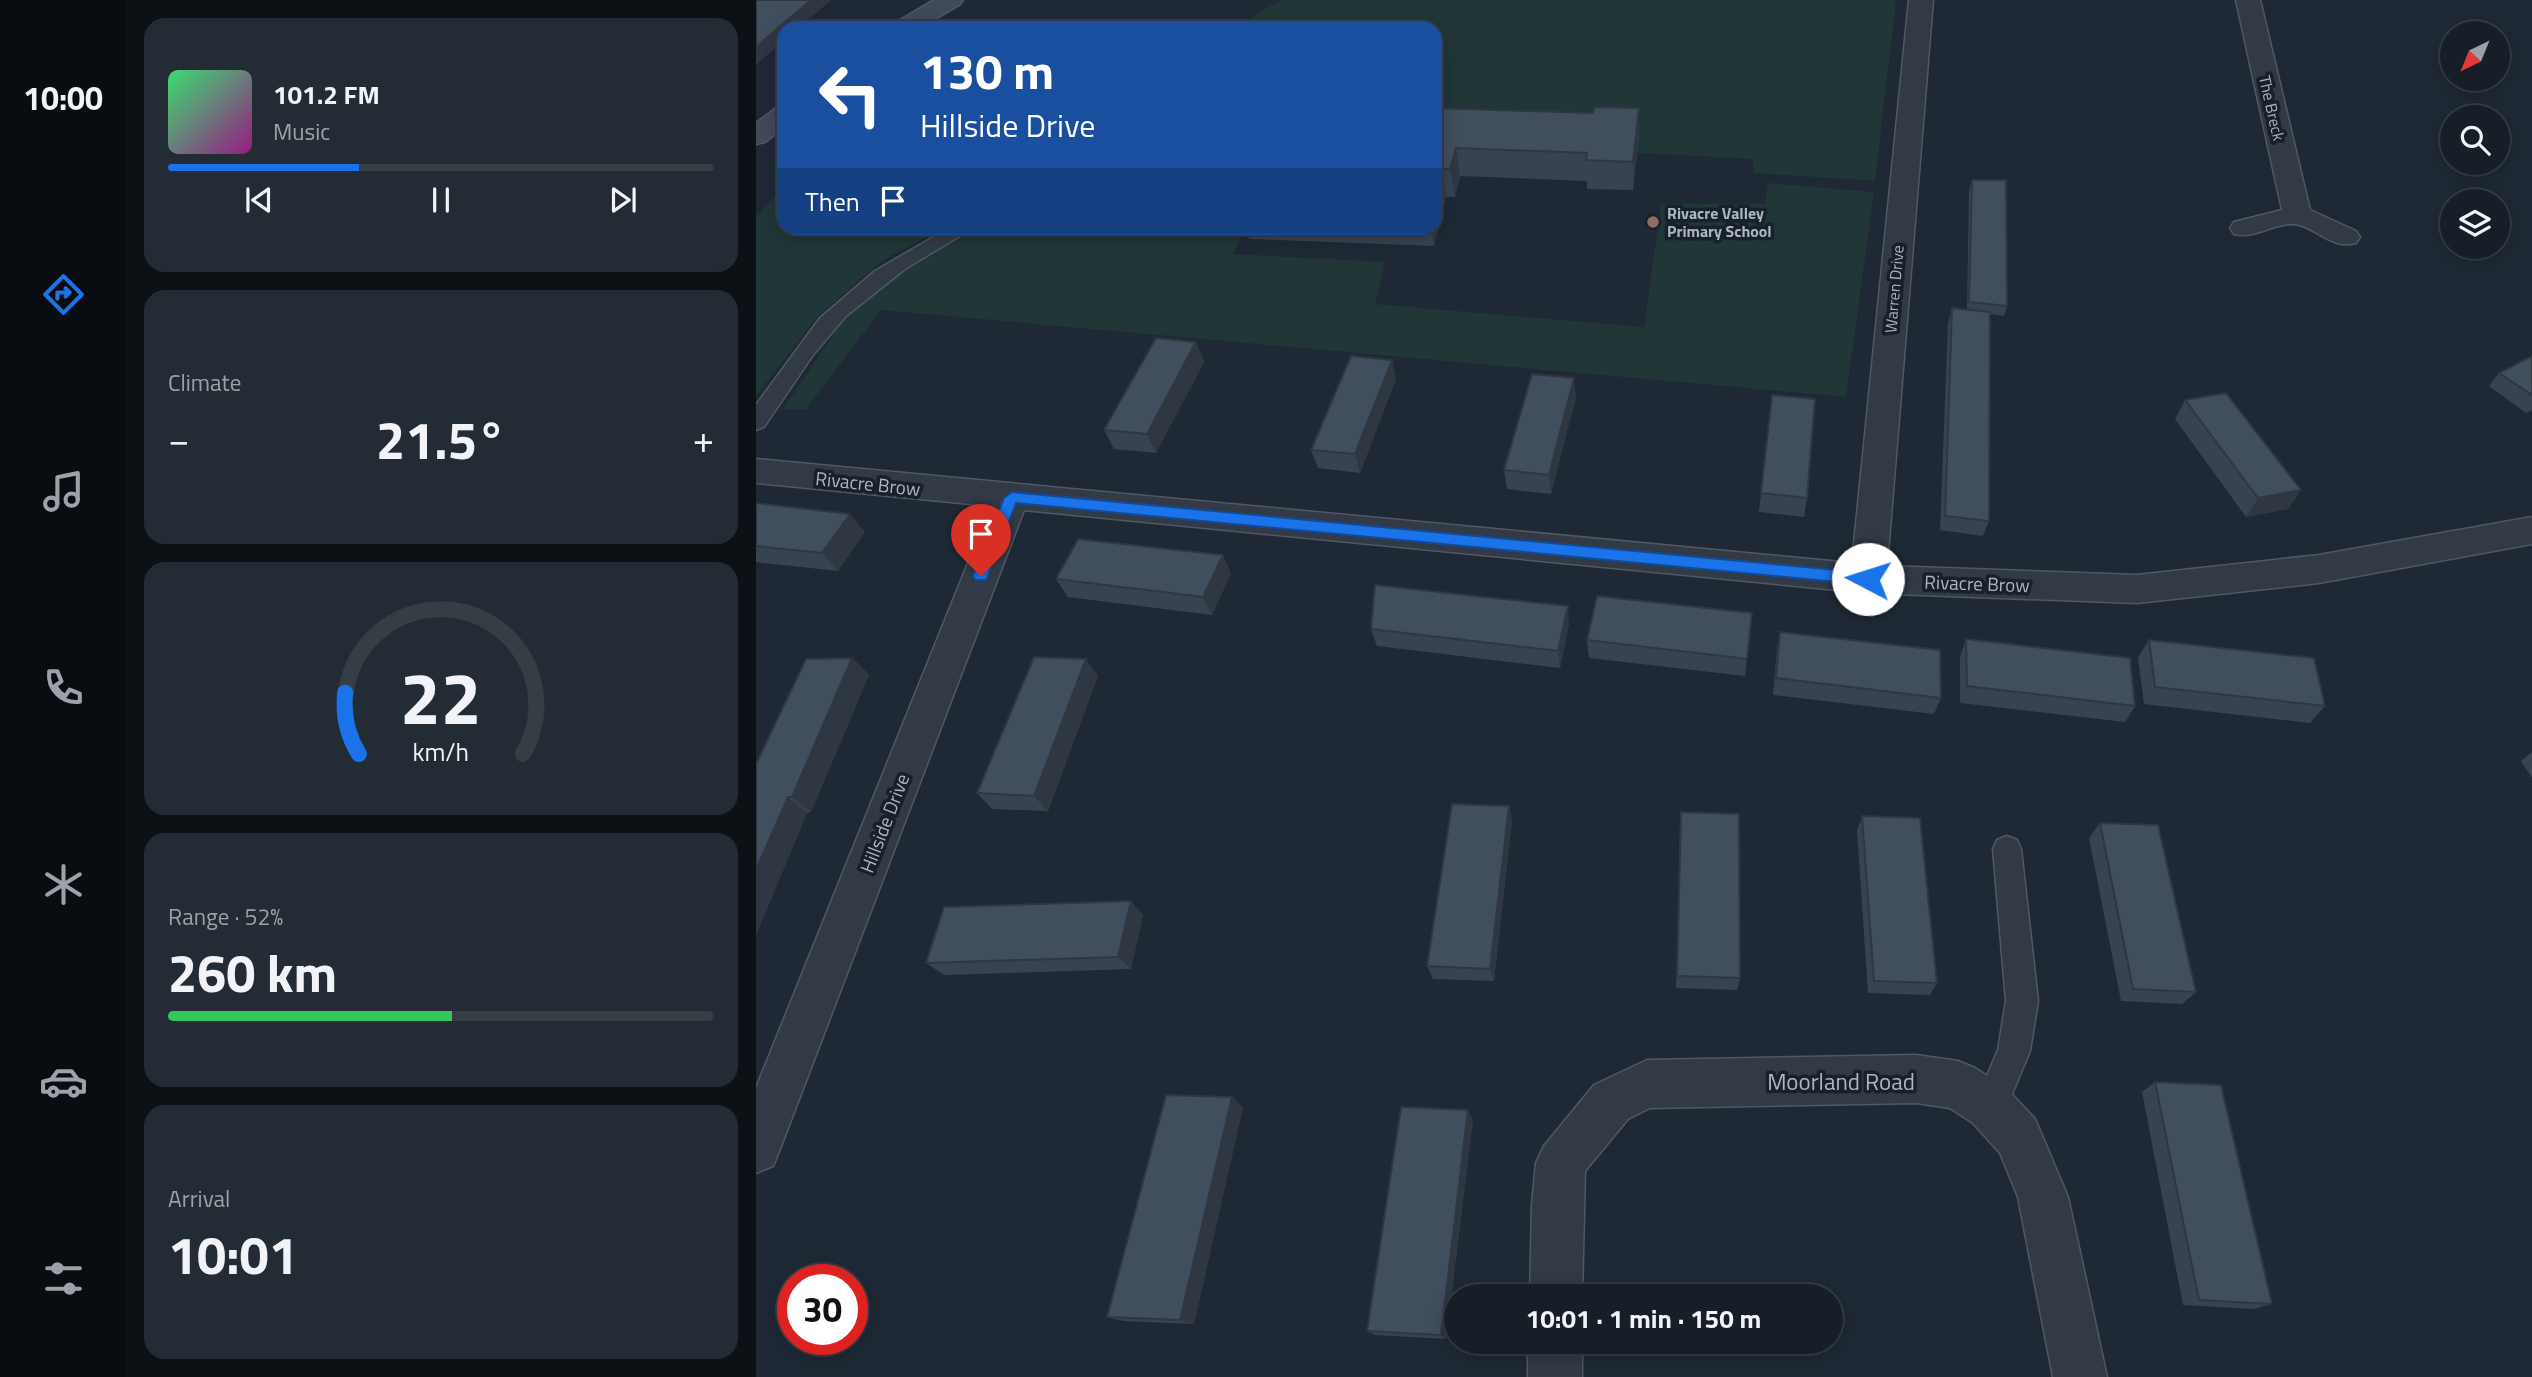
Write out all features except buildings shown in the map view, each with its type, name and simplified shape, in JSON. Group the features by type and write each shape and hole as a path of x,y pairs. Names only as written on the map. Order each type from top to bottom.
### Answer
{"main road":[{"path":"916,21 951,0"},
{"path":"756,136 777,120"}],"street":[{"name":"Warren Drive","path":"1868,579 1921,0"},
{"name":"The Breck","path":"2248,0 2297,215"},
{"path":"2244,229 2297,215 2346,237"},
{"name":"Rivacre Brow","path":"756,471 1012,498 1868,579 2137,589 2319,569 2530,533"},
{"name":"Hillside Drive","path":"756,1149 1012,498"},
{"name":"Moorland Road","path":"1556,1284 1557,1205 1561,1163 1611,1102 1647,1084 1916,1079 1958,1085 1990,1105 2018,1136 2043,1197 2080,1377"},
{"path":"1555,1354 1555,1377"}],"lane":[{"path":"756,422 797,363 838,312 898,265 951,235"},
{"path":"1990,1105 2014,1051 2022,1001 2007,849"}],"green space":[{"path":"1281,0 1896,0 1875,181 1754,173 1753,159 1637,153 1442,137 1442,21 1244,21"},
{"path":"1768,183 1874,192 1846,397 881,310 806,409 783,409 841,323 888,276 965,235 1242,235 1233,254 1385,262 1375,304 1644,327 1661,204 1765,204"},
{"path":"777,194 777,235 931,235 882,261 817,317 756,396 756,217"}],"place":[{"name":"Rivacre Valley Primary School","path":"1653,222"}],"route":[{"path":"981,576 1012,498 1868,579"}]}
